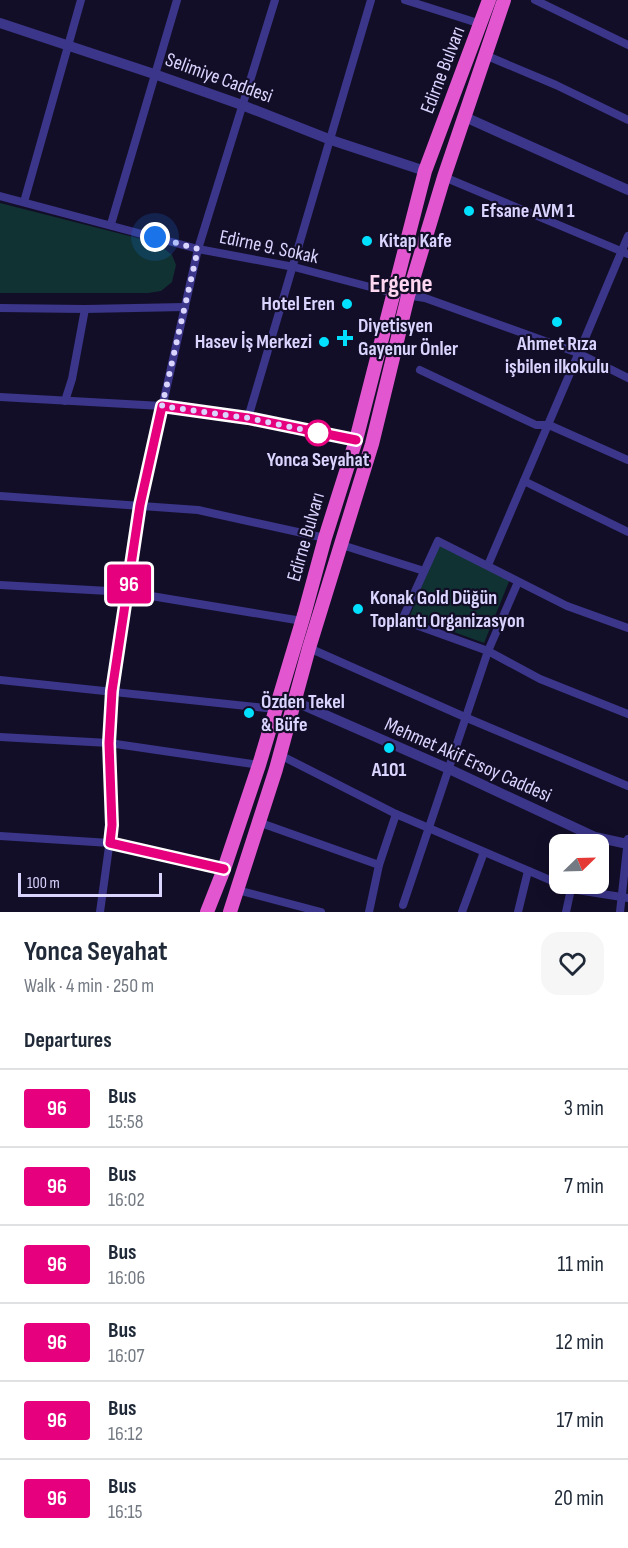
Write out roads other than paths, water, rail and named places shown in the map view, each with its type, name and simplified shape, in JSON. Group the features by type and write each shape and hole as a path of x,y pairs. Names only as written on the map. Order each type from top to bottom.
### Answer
{"highway":[{"name":"Edirne Bulvarı","path":"207,912 259,765 356,440 425,171 489,0"},
{"name":"Edirne Bulvarı","path":"230,912 280,755 309,648 372,444 408,296 444,177 504,0"}],"street":[{"path":"24,202 81,0"},
{"path":"111,224 177,0"},
{"path":"100,912 112,825 109,743 112,691 140,505 198,249 275,0"},
{"path":"248,418 371,0"},
{"path":"405,0 481,24"},
{"path":"535,0 628,45"},
{"name":"Selimiye Caddesi","path":"0,23 154,74 331,140 425,171"},
{"path":"485,55 556,85 628,120"},
{"path":"465,117 628,190"},
{"path":"444,177 625,253"},
{"name":"Edirne 9. Sokak","path":"0,196 198,249 294,267 393,293 425,298 578,353 628,378"},
{"path":"488,565 578,353 625,253 628,236"},
{"path":"0,308 185,307"},
{"path":"64,401 72,379 85,309"},
{"path":"420,370 536,425 549,425 628,460"},
{"path":"0,397 162,406 248,418 356,440"},
{"path":"524,481 628,532"},
{"path":"0,496 198,510 325,538"},
{"path":"628,628 567,606 438,541 402,620 488,651 540,679 628,714"},
{"path":"342,545 424,571"},
{"path":"403,905 488,651 518,582"},
{"path":"0,585 127,592 302,621"},
{"path":"309,648 466,718 628,786"},
{"path":"0,680 274,709"},
{"name":"Mehmet Akif Ersoy Caddesi","path":"296,702 449,769 595,837 628,842"},
{"path":"0,737 109,743 259,765"},
{"path":"280,755 396,814 549,880"},
{"path":"369,912 379,865 396,814"},
{"path":"258,822 379,865"},
{"path":"0,836 110,843 224,869"},
{"path":"620,912 625,898 628,842"},
{"path":"462,912 484,852"},
{"path":"518,912 528,871"},
{"path":"237,890 321,912"},
{"path":"566,912 570,894"},
{"path":"601,894 625,898"}],"place":[{"name":"Efsane AVM 1","path":"469,211"},
{"name":"Kitap Kafe","path":"367,241"},
{"name":"Hotel Eren","path":"347,304"},
{"name":"Ahmet Rıza işbilen ilkokulu","path":"557,322"},
{"name":"Diyetisyen Gayenur Önler","path":"345,338"},
{"name":"Hasev İş Merkezi","path":"324,342"},
{"name":"Yonca Seyahat","path":"318,433"},
{"name":"Konak Gold Düğün Toplantı Organizasyon","path":"358,609"},
{"name":"Özden Tekel & Büfe","path":"249,713"},
{"name":"A101","path":"389,748"}],"district":[{"name":"Ergene","path":"401,284"}]}
